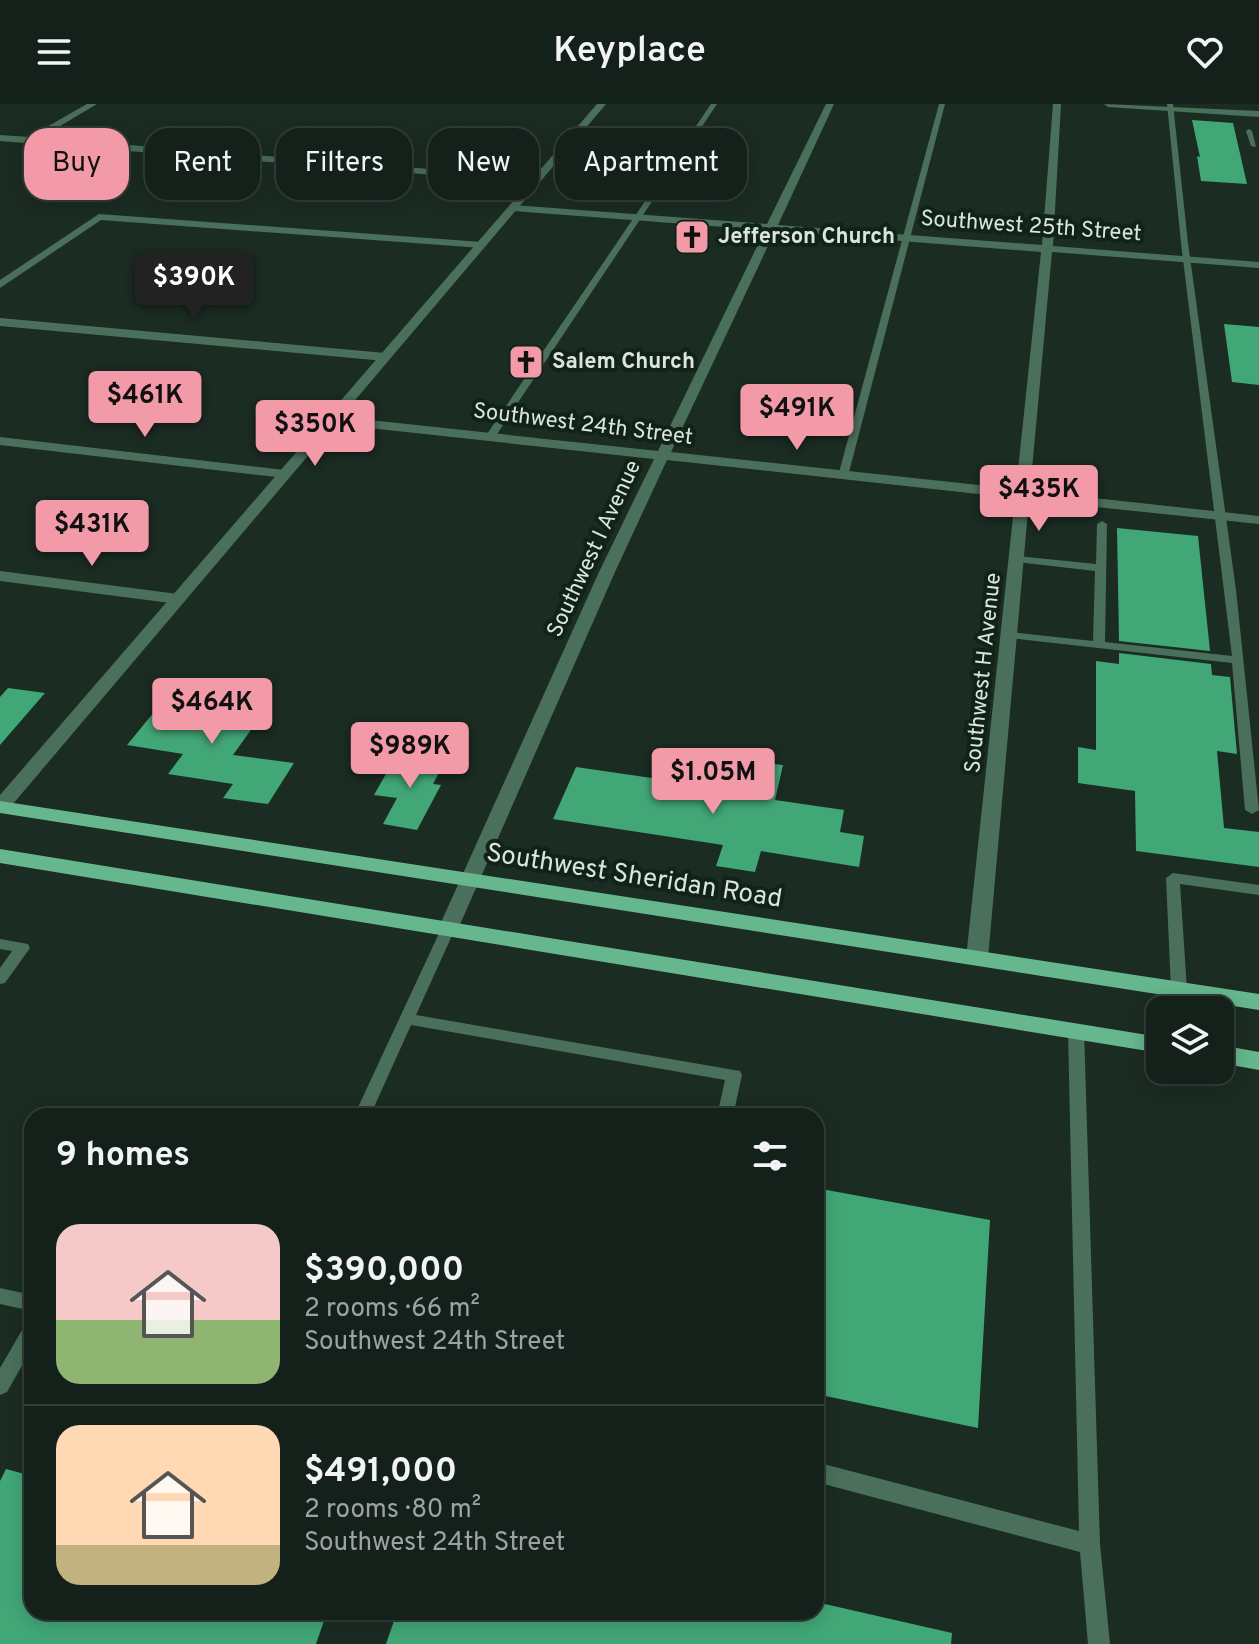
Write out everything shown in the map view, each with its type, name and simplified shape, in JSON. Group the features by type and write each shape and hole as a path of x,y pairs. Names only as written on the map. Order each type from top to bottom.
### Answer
{"main road":[{"name":"Southwest Sheridan Road","path":"0,807 1259,1002"},
{"path":"0,856 1146,1043"},
{"path":"1234,1057 1259,1061"}],"street":[{"path":"52,128 93,104"},
{"path":"539,178 601,104"},
{"name":"Southwest I Avenue","path":"448,929 661,457 830,104"},
{"name":"Southwest H Avenue","path":"977,958 1024,495 1057,104"},
{"path":"1108,104 1259,114"},
{"path":"0,138 24,140"},
{"path":"0,807 520,200"},
{"name":"Southwest 25th Street","path":"513,208 1259,265"},
{"path":"0,285 99,217 482,245"},
{"path":"0,322 385,357"},
{"name":"Southwest 24th Street","path":"332,420 1259,520"},
{"path":"0,441 285,474"},
{"path":"0,576 178,599"}],"lane":[{"path":"490,437 714,104"},
{"path":"843,476 942,104"},
{"path":"1170,106 1195,346 1222,516 1252,810"},
{"path":"1253,135 1254,146"},
{"path":"1099,644 1102,524"},
{"path":"1017,559 1101,568"},
{"path":"1009,635 1238,660"},
{"path":"1179,990 1173,878 1259,890"},
{"path":"366,1108 448,929"},
{"path":"0,944 23,948 0,979"},
{"path":"407,1019 734,1075 727,1108"},
{"path":"1076,1031 1090,1544 1099,1644"},
{"path":"0,1296 24,1301"},
{"path":"0,1386 24,1345"},
{"path":"824,1474 1090,1544"}],"building":[{"path":"1192,120 1233,123 1247,184 1201,181 1197,156 1200,157"},
{"path":"1224,324 1259,327 1259,385 1232,382"},
{"path":"1117,528 1198,536 1210,651 1119,641"},
{"path":"1119,653 1211,664 1212,675 1230,677 1237,754 1217,751 1224,828 1259,832 1259,867 1136,851 1135,791 1078,783 1078,747 1096,750 1096,661 1119,664"},
{"path":"8,688 45,693 0,745 0,697"},
{"path":"168,695 265,710 233,755 294,763 268,804 223,798 233,784 168,774 183,754 127,745"},
{"path":"396,756 444,763 433,784 441,785 417,830 383,824 397,798 374,795"},
{"path":"750,761 783,765 775,800 844,810 840,832 864,836 859,867 761,851 755,872 716,866 723,845 553,819 576,767 741,791"},
{"path":"824,1189 990,1220 978,1428 824,1396"},
{"path":"6,1469 24,1474 24,1620 324,1620 316,1644 0,1644 0,1481"},
{"path":"824,1604 952,1633 951,1644 386,1644 394,1620 824,1620"}],"place":[{"name":"Jefferson Church","path":"692,237"},
{"name":"Salem Church","path":"526,362"}]}
